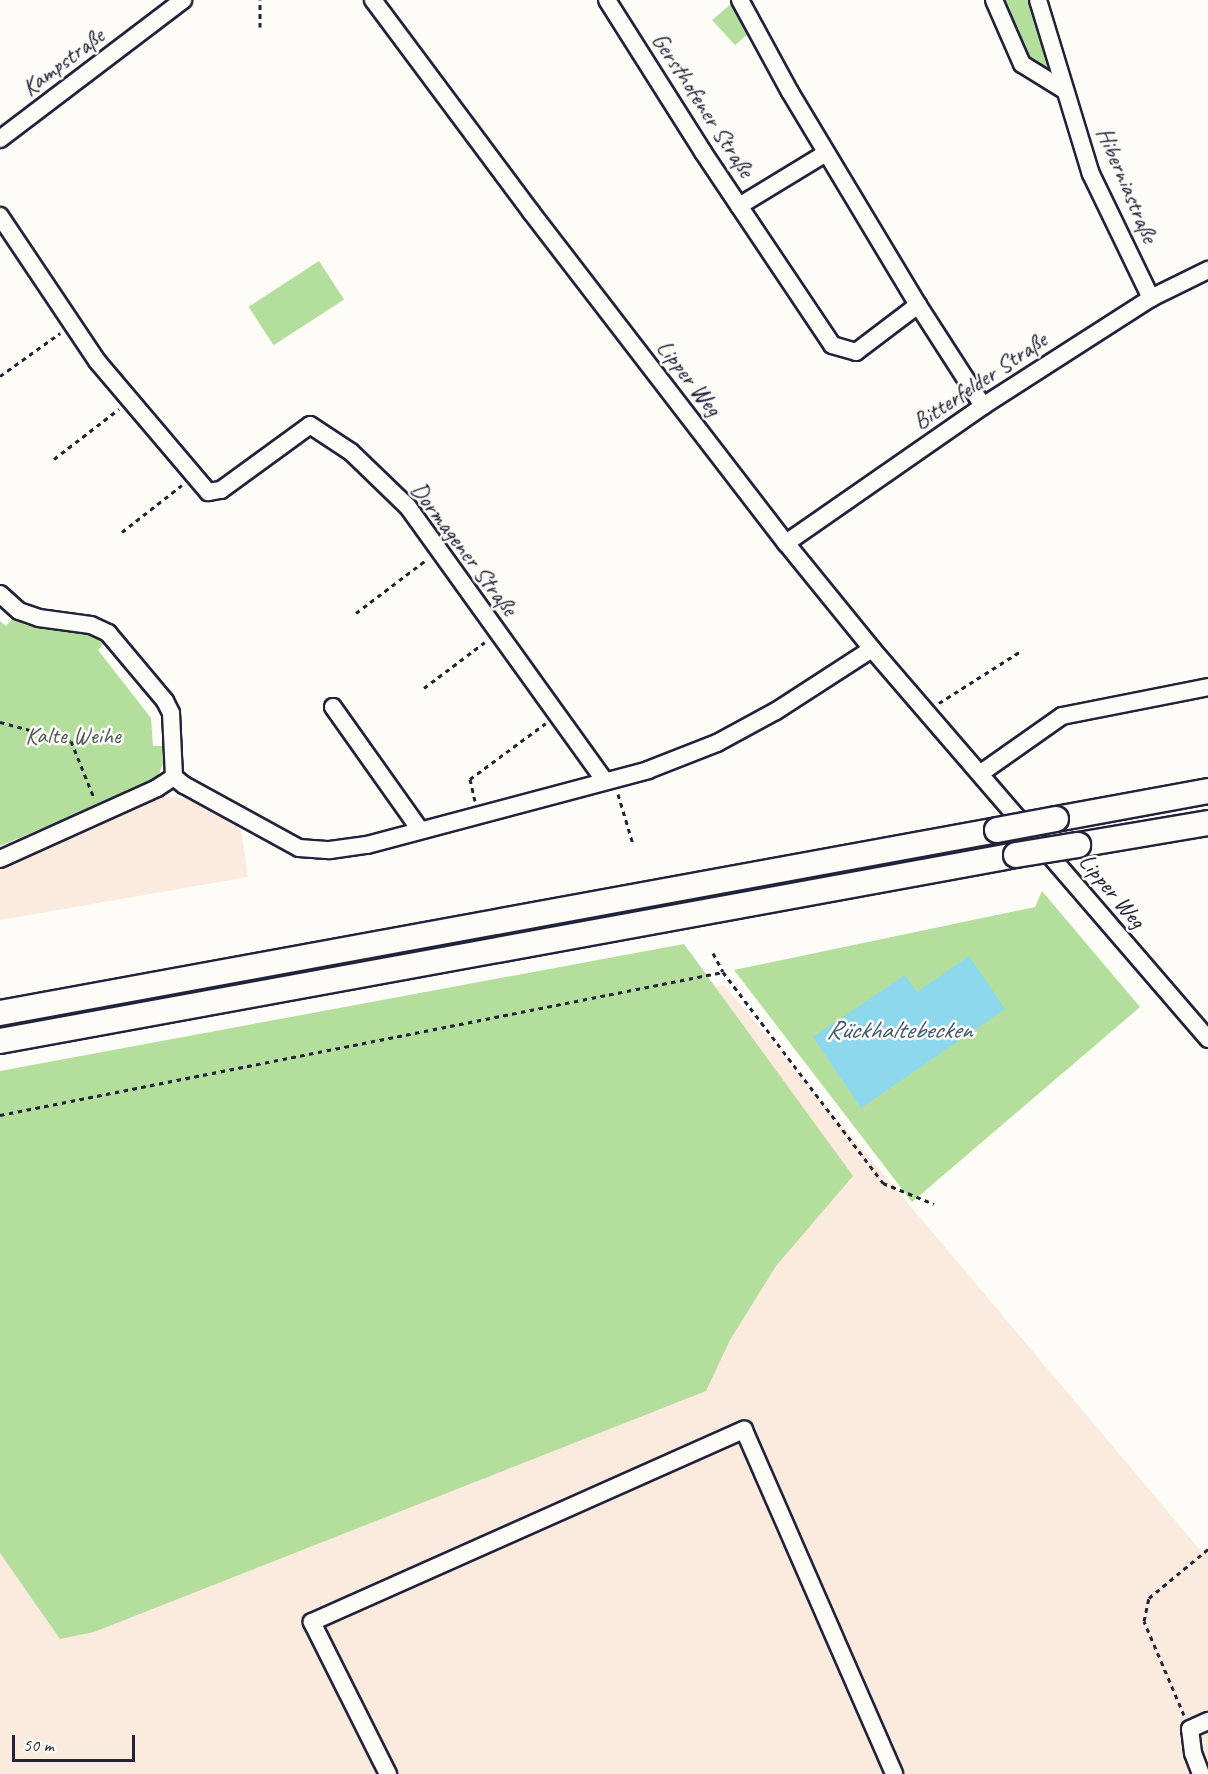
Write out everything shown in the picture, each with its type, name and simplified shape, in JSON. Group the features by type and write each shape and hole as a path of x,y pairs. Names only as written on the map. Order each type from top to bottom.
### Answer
{"highway":[{"path":"0,1013 1208,791"},
{"path":"0,1041 1016,855 1208,823"}],"street":[{"name":"Kampstraße","path":"0,139 183,0"},
{"name":"Lipper Weg","path":"373,0 538,221 786,543 872,649 981,773 1208,1040"},
{"name":"Gersthofener Straße","path":"607,0 739,206 832,345 856,352 918,305"},
{"path":"740,0 826,153 982,406"},
{"path":"994,0 1022,64 1064,90"},
{"name":"Hiberniastraße","path":"1038,0 1090,174 1151,298"},
{"name":"Gersthofener Straße","path":"739,206 826,153"},
{"name":"Dormagener Straße","path":"0,216 97,361 196,475 208,492 221,490 310,425 351,452 408,507 557,715 610,779"},
{"name":"Bitterfelder Straße","path":"786,543 982,406 1151,298 1208,270"},
{"path":"0,594 19,611 39,618 92,625 108,633 165,701 171,713 174,777 184,785 299,848 330,850 367,844 648,770 717,743 776,711 872,649"},
{"path":"981,773 1062,716 1208,687"},
{"path":"333,707 420,830"},
{"path":"0,859 100,814 174,777"},
{"path":"388,1774 312,1622 744,1430 894,1774"},
{"path":"1201,1774 1193,1753 1190,1728 1208,1721"}],"path":[{"path":"260,0 260,27"},
{"path":"0,376 73,324"},
{"path":"54,459 131,400"},
{"path":"122,532 196,475"},
{"path":"356,613 439,551"},
{"path":"424,688 498,632"},
{"path":"926,711 1021,651"},
{"path":"478,815 470,779 557,715"},
{"path":"0,722 71,741 100,814"},
{"path":"610,779 633,844"},
{"path":"713,953 723,972 883,1183 934,1204"},
{"path":"0,1114 723,972"},
{"path":"1190,1728 1144,1621 1149,1598 1208,1549"}],"shaded area":[{"path":"160,797 178,797 202,804 241,830 248,877 0,920 0,866"},
{"path":"724,985 1201,1551 1208,1549 1208,1774 0,1774 0,1137"}],"green space":[{"path":"1001,0 1030,0 1048,61 1046,68 1032,65"},
{"path":"732,3 748,34 735,45 712,20"},
{"path":"319,261 344,300 274,345 249,307"},
{"name":"Kalte Weihe","path":"14,617 25,625 95,635 106,641 98,650 151,718 153,746 165,746 166,755 159,774 145,785 0,846 0,621 6,626"},
{"path":"1042,891 1140,1007 912,1202 734,970 1035,907"},
{"path":"684,944 853,1176 776,1266 730,1340 706,1391 94,1632 60,1639 0,1553 0,1071"}],"water":[{"name":"Rückhaltebecken","path":"969,956 1005,1009 861,1108 813,1037 905,975 917,992"}]}
